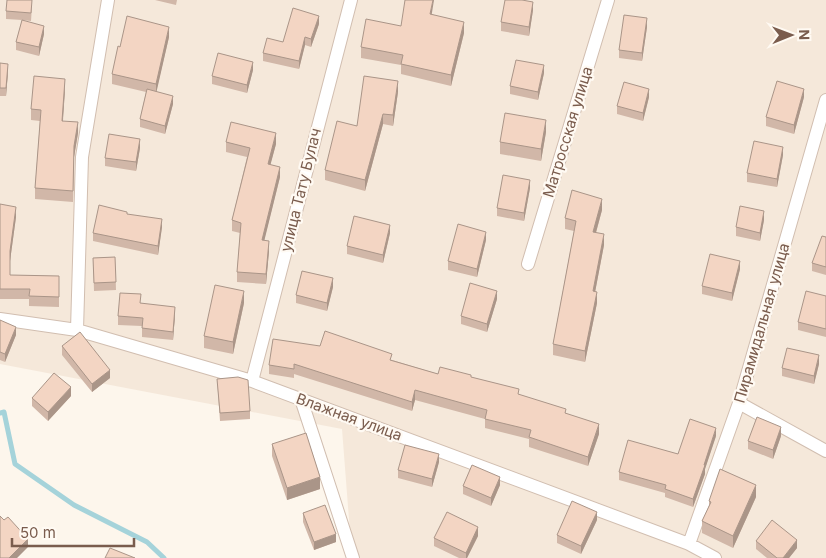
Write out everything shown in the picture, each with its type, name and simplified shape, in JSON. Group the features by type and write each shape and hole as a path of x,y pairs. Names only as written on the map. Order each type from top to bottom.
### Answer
{"street":[{"path":"76,330 82,157 108,0"},
{"name":"улица Тату Булач","path":"252,381 350,0"},
{"name":"Матросская улица","path":"528,264 608,0"},
{"name":"Пирамидальная улица","path":"689,544 739,403 826,100"},
{"name":"Влажная улица","path":"0,320 76,330 252,381 689,544 715,558"},
{"path":"301,399 353,558"},
{"path":"739,403 826,451"}],"shaded area":[{"path":"0,0 826,0 826,558 352,558 342,429 0,364"}],"building":[{"path":"7,0 32,0 31,13 6,11"},
{"path":"405,0 433,0 430,14 464,22 451,75 401,64 403,55 361,47 366,19 401,26"},
{"path":"505,0 533,2 529,27 501,22"},
{"path":"293,8 319,16 311,39 305,37 299,61 263,53 267,38 283,42"},
{"path":"624,15 647,18 642,53 619,50"},
{"path":"127,16 169,27 156,84 112,74"},
{"path":"22,20 44,26 39,47 16,42"},
{"path":"218,53 253,62 247,85 212,76"},
{"path":"516,60 544,65 538,92 510,86"},
{"path":"0,63 8,64 6,88 0,88"},
{"path":"34,76 65,79 62,121 78,122 74,146 73,191 35,188 41,110 31,109"},
{"path":"364,76 398,81 393,115 383,114 365,180 325,170 337,121 357,126"},
{"path":"777,81 804,89 794,125 766,117"},
{"path":"624,82 649,89 643,113 617,106"},
{"path":"147,89 173,96 165,126 140,119"},
{"path":"505,113 546,120 541,149 500,142"},
{"path":"231,122 276,133 268,164 280,167 262,240 269,241 266,274 237,272 241,223 232,220 250,148 226,142"},
{"path":"109,134 140,139 136,162 105,158"},
{"path":"754,141 783,147 777,179 747,173"},
{"path":"503,175 530,180 524,213 497,208"},
{"path":"572,190 602,199 593,232 604,234 593,291 597,292 585,351 553,344 576,221 565,218"},
{"path":"0,204 16,207 10,251 10,275 59,276 59,297 29,296 30,289 0,289"},
{"path":"99,205 127,212 127,214 162,219 158,246 93,233"},
{"path":"740,206 764,211 760,233 736,227"},
{"path":"354,216 390,225 383,255 347,246"},
{"path":"458,224 486,232 477,269 448,261"},
{"path":"822,236 826,237 826,267 812,263"},
{"path":"710,254 740,261 732,293 702,286"},
{"path":"115,257 116,282 94,283 93,258"},
{"path":"302,271 333,278 327,303 296,295"},
{"path":"470,283 497,291 487,324 461,316"},
{"path":"215,285 244,291 233,342 204,336"},
{"path":"806,291 826,296 826,329 798,322"},
{"path":"120,293 141,294 140,303 175,307 173,332 142,328 143,318 118,316"},
{"path":"0,320 16,327 5,354 0,352"},
{"path":"325,331 392,354 390,360 438,374 440,367 519,389 518,394 566,409 565,413 599,424 588,457 529,437 531,430 485,419 487,410 415,390 412,402 294,364 294,369 269,365 273,339 320,346"},
{"path":"80,332 110,370 92,384 62,346"},
{"path":"787,348 819,355 814,376 782,368"},
{"path":"54,373 71,387 48,412 32,398"},
{"path":"238,377 248,380 250,411 220,413 217,379"},
{"path":"757,417 781,427 773,450 748,441"},
{"path":"690,419 716,428 693,499 665,489 666,485 619,472 628,440 678,454"},
{"path":"306,433 320,477 287,488 272,444"},
{"path":"405,445 439,454 432,479 398,470"},
{"path":"472,465 500,477 491,498 463,486"},
{"path":"720,469 756,485 733,536 702,521 711,502 709,501"},
{"path":"572,501 597,512 581,546 557,535"},
{"path":"325,505 336,534 314,542 303,513"},
{"path":"447,512 478,527 466,553 434,538"},
{"path":"0,516 4,520 8,517 28,539 9,558 0,558"},
{"path":"772,520 797,540 783,558 777,558 756,541"},
{"path":"110,548 135,558 105,558"}],"waterway":[{"path":"0,413 4,412 15,464 74,505 147,542 164,558"}]}
